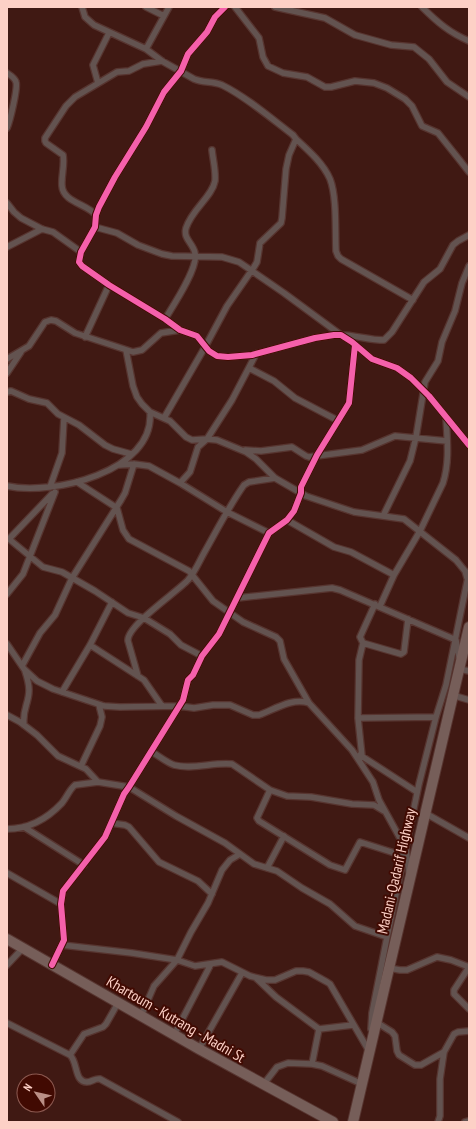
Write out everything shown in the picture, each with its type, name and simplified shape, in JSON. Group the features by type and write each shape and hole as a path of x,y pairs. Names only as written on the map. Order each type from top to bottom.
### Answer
{"highway":[{"name":"Madani-Qadarif Highway","path":"353,1122 469,627"},
{"name":"Khartoum - Kutrang - Madni St","path":"7,939 263,1085 333,1122"}],"street":[{"path":"82,7 85,17 94,25 146,49 162,61 199,81 220,84 226,87 293,135 311,152 330,178 334,194 336,251 338,256 413,300"},
{"path":"146,7 164,16"},
{"path":"146,49 169,7"},
{"path":"225,7 215,16 207,32 188,54 181,71 161,98 146,127 115,177 96,215 95,227 81,252 79,262 82,266 180,330 197,336 205,347 213,354 217,356 238,357 256,354 315,338 334,335 350,335 384,340 392,332 424,282 440,269 453,245 469,235"},
{"path":"235,7 259,38 263,57 268,66 283,72 307,77 325,87 331,87 354,81 374,83 387,88 405,99 412,106 422,126 438,133 469,172"},
{"path":"274,7 325,18 355,35 391,45 414,47 429,59 447,82 469,98"},
{"path":"422,7 454,35 469,41"},
{"path":"98,83 93,65 109,33"},
{"path":"96,215 89,208 72,200 64,193 62,188 63,155 45,141 45,138 70,101 117,72 129,70 143,64 162,61"},
{"path":"7,73 16,82 10,107 10,122 7,128"},
{"path":"164,418 227,306 257,262 260,243 281,223 286,169 289,155 296,139"},
{"path":"165,319 188,281 196,257 195,252 188,241 186,228 198,206 212,188 215,180 212,150"},
{"path":"7,203 21,218 42,229 53,232 81,252"},
{"path":"95,227 117,233 138,246 154,252 172,256 215,256 239,262 356,345 372,359 404,373 423,390 469,445"},
{"path":"7,247 42,229"},
{"path":"384,516 407,468 416,437 423,390 427,376 438,360 442,342 456,311 462,283 469,266"},
{"path":"85,337 109,285"},
{"path":"7,360 29,346 45,322 51,320 56,321 75,333 85,337 133,352 142,350 161,333 180,330"},
{"path":"52,965 64,940 61,904 63,891 105,837 124,794 152,752 183,700 188,680 197,669 202,656 219,634 269,533 287,520 294,511 301,493 301,486 337,420 349,403 350,380 356,345"},
{"path":"7,373 23,350"},
{"path":"126,350 133,386 137,397 150,412 170,421 186,437 192,440 217,440 241,450 251,455 275,478 301,493 354,512 404,519 456,560 465,571 467,580"},
{"path":"180,483 190,472 198,447 207,439 232,400 256,354"},
{"path":"249,368 274,381 296,398 337,420"},
{"path":"7,392 11,391 29,399 47,403 64,418 79,425 113,449 131,454"},
{"path":"7,486 29,489 61,486 94,476 119,464 141,444 147,434 150,424 150,412"},
{"path":"362,756 358,718 359,660 363,643 360,638 420,531 444,483 448,456 446,417"},
{"path":"50,487 62,453 64,418"},
{"path":"241,450 261,451 292,447 306,456 362,450 395,436 447,441"},
{"path":"119,464 148,466 180,483 227,512 269,533"},
{"path":"24,725 24,710 29,696 29,689 23,668 40,633 55,615 72,578 117,508 125,493 134,464"},
{"path":"138,676 127,637 144,618 186,582 193,574 227,512 244,485 249,482 275,478"},
{"path":"77,482 117,508 123,530 129,539 186,568 193,574 208,596 229,613 251,626 276,637 280,641 284,659 309,703 352,750 373,782 379,800 406,849 410,877"},
{"path":"61,486 8,539 43,567 59,570 128,613 144,618 170,634 181,645 202,656"},
{"path":"7,594 23,574 55,492"},
{"path":"287,520 330,545 351,552 394,575"},
{"path":"370,1047 372,1014 417,792 436,717 446,685 469,572"},
{"path":"237,598 332,588 378,605 456,640"},
{"path":"62,692 90,645 112,602"},
{"path":"363,643 401,654 404,652 408,619"},
{"path":"456,640 460,665 469,671"},
{"path":"7,644 23,668 42,685 99,705 110,707 179,706 194,708 213,705 230,705 253,715 259,715 294,702 304,701 309,703"},
{"path":"90,645 138,676 147,684 162,706"},
{"path":"452,695 469,700"},
{"path":"81,766 100,726 102,717 99,705"},
{"path":"7,715 37,735 58,756 86,768 98,782"},
{"path":"358,718 436,717"},
{"path":"352,750 417,792"},
{"path":"152,752 176,765 198,766 225,763 232,764 270,790 287,796 311,796 352,804 374,805 386,812"},
{"path":"7,829 24,827 38,822 62,803 75,785 98,782 129,787 176,816 225,843 254,864 277,871 302,888 330,904 356,926 387,937"},
{"path":"270,790 256,818 330,865 345,870 360,842 404,856"},
{"path":"425,813 469,838"},
{"path":"111,823 129,827 159,862 198,881 212,894"},
{"path":"24,827 84,865"},
{"path":"267,868 284,836"},
{"path":"141,1016 154,986 177,960 212,894 222,870 230,860 240,854"},
{"path":"7,873 61,904"},
{"path":"62,945 132,952 177,960 195,966 222,962 242,973 256,978 275,980 296,971 309,972 330,984 353,1025 370,1047"},
{"path":"7,965 23,948"},
{"path":"389,968 407,970 437,957 451,960 469,967 454,990 454,994 457,998 469,1009"},
{"path":"174,1035 211,964"},
{"path":"199,1049 242,973"},
{"path":"256,978 276,997 319,1029 353,1025"},
{"path":"70,1055 84,1034 103,1027 106,1024 118,1003"},
{"path":"376,1022 392,1032 395,1036 399,1055 415,1065 421,1065 444,1052"},
{"path":"7,1023 70,1055 74,1060 78,1076 85,1082 100,1078 178,1122"},
{"path":"312,1064 319,1029"},
{"path":"438,1122 440,1116 441,1070 444,1052 454,1034 469,1031"},
{"path":"263,1085 277,1067 288,1063 322,1066 362,1084"},
{"path":"465,1122 469,1121"}],"cycle path":[{"path":"225,7 215,17 207,32 188,54 181,71 164,92 146,127 115,177 99,207 96,215 95,227 81,252 79,262 82,266 109,285 165,319 180,330 197,336 209,351 217,356 228,357 252,355 315,338 341,335 372,359 397,368 411,378 429,396 469,445"},
{"path":"52,965 64,940 61,904 63,891 105,837 124,794 183,700 188,680 193,675 202,656 219,634 269,533 287,520 294,511 301,493 301,487 317,455 349,403 355,345"}]}
